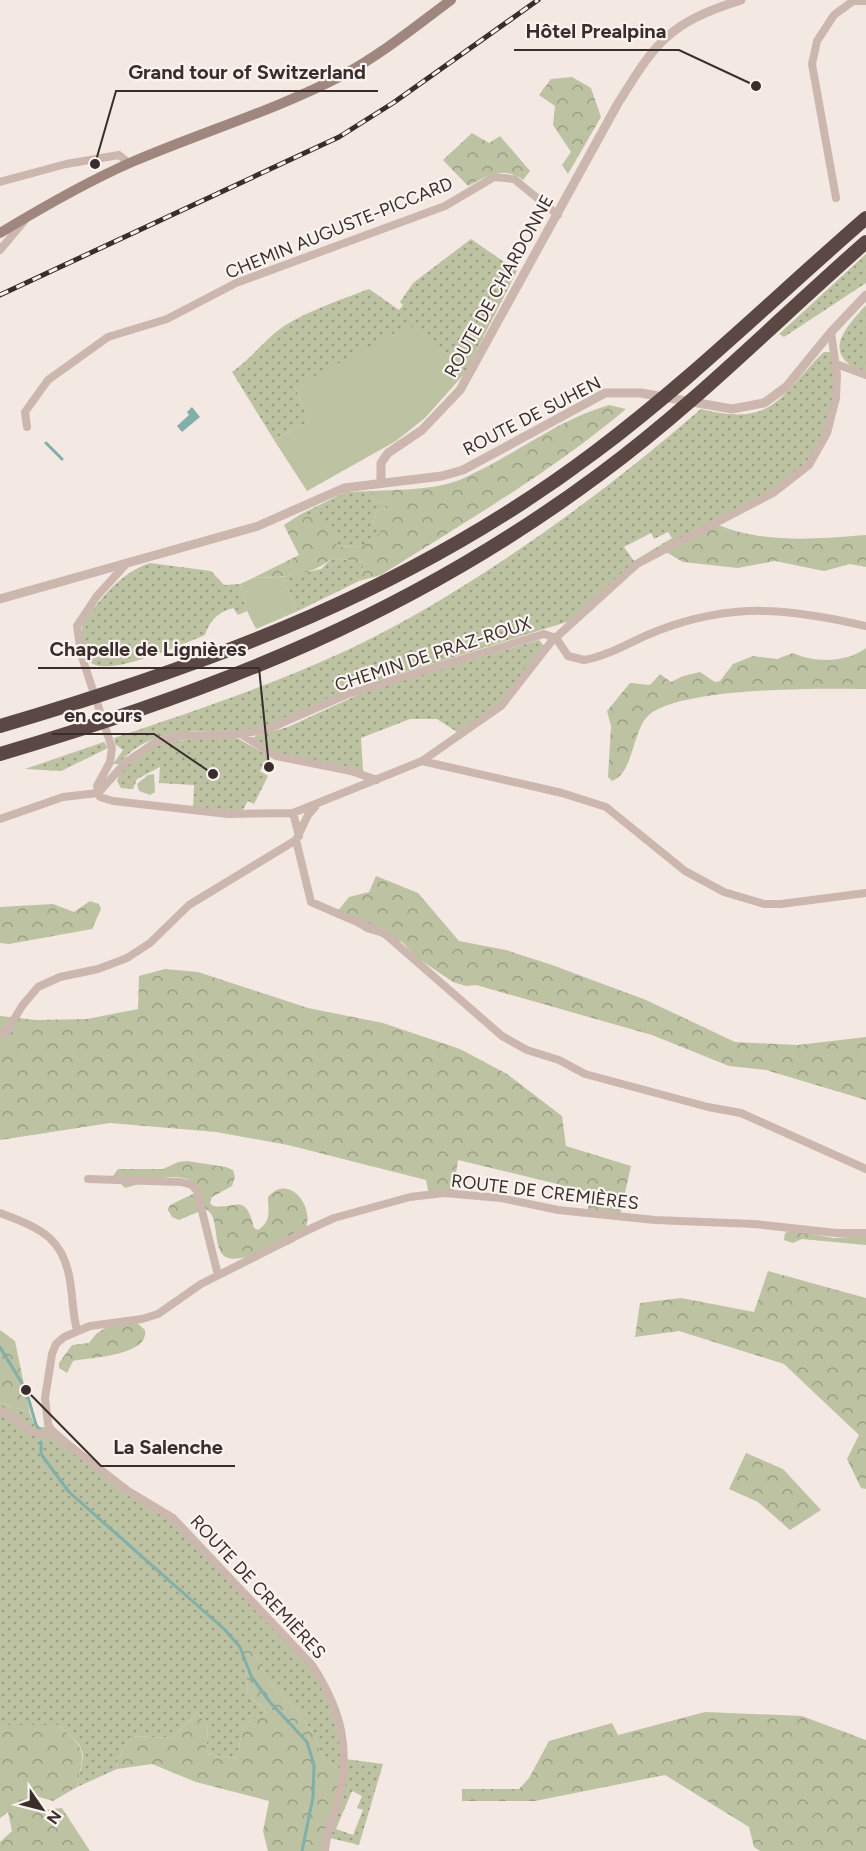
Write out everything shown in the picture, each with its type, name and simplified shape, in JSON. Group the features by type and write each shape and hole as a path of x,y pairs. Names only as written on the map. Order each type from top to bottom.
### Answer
{"highway":[{"path":"0,726 219,656 277,633 418,566 510,511 633,423 866,218"},
{"path":"0,754 160,705 242,674 331,635 467,563 567,497 647,438 716,380 866,242"}],"main road":[{"path":"0,233 129,163 308,92 344,74 387,48 452,0"}],"street":[{"name":"ROUTE DE CHARDONNE","path":"381,482 381,463 388,453 422,430 460,390 617,105 645,59 670,32 696,16 741,0"},
{"path":"836,198 812,64 817,41 834,15 853,2 866,1"},
{"path":"0,182 66,164 118,155 129,163"},
{"name":"CHEMIN AUGUSTE-PICCARD","path":"27,427 25,412 48,380 108,337 167,319 236,283 445,206 494,177 514,179 558,215"},
{"path":"0,250 28,216"},
{"name":"ROUTE DE SUHEN","path":"381,482 442,476 463,470 605,393 641,393 732,409 754,406 772,398 786,387 831,332 866,295"},
{"path":"0,819 63,797 95,794 106,800 194,811 263,815 293,813 422,761 501,706 556,638 637,564 772,493 804,469 819,451 831,424 836,398 836,364 831,332"},
{"path":"836,364 866,375"},
{"path":"0,599 258,526 345,488 381,482"},
{"path":"95,794 110,762 111,746 81,654 77,626 97,596 127,563"},
{"path":"556,638 568,656 584,660 682,622 743,611 786,611 866,626"},
{"name":"CHEMIN DE PRAZ-ROUX","path":"95,794 126,762 156,742 181,736 241,734 286,723 348,694 470,655 544,634 556,638"},
{"path":"241,734 276,756 351,771 378,780"},
{"path":"422,761 562,793 606,807 685,871 724,892 764,904 781,904 866,893"},
{"path":"0,1034 7,1031 22,1006 38,987 60,977 104,968 135,953 150,943 189,905 297,838 308,815 318,804"},
{"path":"293,813 311,902 385,934 502,1036 585,1074 708,1107 741,1113 866,1168"},
{"path":"88,1179 182,1182 192,1185 197,1191 218,1275"},
{"name":"ROUTE DE CREMIÈRES","path":"77,1330 142,1319 158,1314 218,1275 333,1218 410,1197 444,1193 501,1198 558,1210 655,1220 754,1224 836,1233 866,1233"},
{"path":"0,1213 44,1233 63,1252 69,1268 77,1330 61,1340 52,1354 45,1398 48,1424 53,1433 44,1436 31,1432 0,1410"},
{"name":"ROUTE DE CREMIÈRES","path":"53,1433 128,1491 173,1518 312,1665 334,1704 345,1741 338,1802 326,1837 325,1851"}],"green space":[{"path":"572,77 591,88 601,117 568,174 562,165 571,152 553,125 555,106 539,95 551,79"},
{"path":"472,133 489,143 500,136 530,171 523,180 509,173 502,173 488,176 468,186 443,160"},
{"path":"471,239 517,271 465,373 442,350 295,387 310,421 274,440 232,372 284,326 315,310 369,289 399,310 403,305 400,302 413,283"},
{"path":"866,254 866,283 784,337 779,334"},
{"path":"866,305 866,374 844,359 840,350 840,342 850,324"},
{"path":"409,325 442,350 465,373 425,418 396,441 307,491 274,440 310,421 295,387"},
{"path":"824,352 830,352 834,358 830,419 811,458 779,486 636,561 570,621 367,684 363,678 352,684 354,688 267,728 166,735 149,741 133,750 119,764 113,764 123,750 115,744 114,738 267,684 378,635 489,570 526,545 633,466 701,409 726,414 746,414 761,410 786,394","holes":["668,532 672,538 634,561 624,547 651,533 654,539"]},
{"path":"609,405 626,409 537,476 381,575 359,581 365,562 332,558 315,569 305,572 253,578 299,555 284,525 301,514 317,514 338,539 336,547 362,546 381,532 373,524 376,511 387,509 388,504 374,501 371,491 419,488 455,482 572,419"},
{"path":"371,491 374,501 388,504 387,509 376,511 373,523 382,532 362,546 335,547 301,514 346,492"},
{"path":"716,524 752,535 771,537 809,539 866,535 866,567 850,564 824,571 775,561 738,568 683,562 666,552"},
{"path":"332,558 365,562 359,581 298,611 282,577 321,569"},
{"path":"150,563 211,571 224,585 240,584 247,611 238,615 233,608 223,612 215,617 205,635 146,658 111,666 98,666 89,661 83,649 82,625 120,580 139,567"},
{"path":"282,577 298,611 256,629 247,611 240,584 253,578"},
{"path":"539,640 544,646 502,701 486,716 457,732 437,719 410,719 361,738 363,772 278,754 255,741 255,736 288,727 364,692"},
{"path":"866,648 866,689 753,691 690,699 665,706 649,715 643,722 625,769 612,781 608,777 611,726 607,711 630,683 650,685 660,674 671,682 700,672 715,682 720,681 733,664 753,656 777,659 793,653 811,659 830,660 849,657"},
{"path":"230,737 239,739 269,756 260,771 268,776 254,804 248,801 242,811 193,808 194,785 159,783 160,767 137,779 133,789 121,788 117,781 124,767 136,756 149,749 182,740"},
{"path":"104,742 108,748 61,771 25,769"},
{"path":"154,774 155,792 150,795 139,791 137,784 148,775"},
{"path":"376,876 418,893 459,941 506,950 552,965 646,1000 735,1042 798,1045 866,1037 866,1100 766,1070 729,1066 652,1035 476,985 466,986 453,982 416,957 402,942 366,932 336,913 349,897 369,892"},
{"path":"90,901 99,904 101,909 92,929 9,944 0,943 0,907 53,904 74,912"},
{"path":"165,969 198,972 308,1008 383,1023 460,1049 507,1074 562,1116 566,1146 631,1166 620,1215 589,1213 586,1191 458,1160 453,1194 429,1195 426,1180 288,1145 216,1132 110,1123 0,1140 0,1016 36,1020 87,1019 138,1009 139,976"},
{"path":"187,1161 233,1170 235,1177 232,1186 212,1197 210,1203 213,1206 243,1206 251,1217 254,1228 258,1230 267,1219 268,1197 276,1190 284,1188 298,1195 303,1202 307,1218 306,1227 298,1239 284,1246 245,1258 228,1258 220,1250 210,1212 205,1209 179,1220 172,1217 168,1210 170,1205 195,1193 193,1182 168,1177 125,1188 113,1176 118,1169 163,1169 178,1162"},
{"path":"792,1230 833,1238 866,1236 866,1245 802,1239 793,1243 784,1240 785,1233"},
{"path":"768,1271 866,1298 866,1489 861,1488 847,1459 859,1435 784,1364 679,1331 635,1337 640,1303 681,1298 754,1312"},
{"path":"117,1320 137,1323 145,1330 144,1339 138,1345 118,1354 73,1361 67,1373 59,1368 59,1363 72,1345 89,1343 96,1334"},
{"path":"0,1330 15,1341 30,1413 0,1402"},
{"path":"0,1402 30,1413 35,1427 54,1427 84,1453 86,1458 173,1518 312,1665 326,1686 345,1759 383,1764 359,1845 326,1837 343,1771 323,1758 314,1735 300,1713 268,1681 256,1656 237,1642 246,1665 248,1694 266,1712 243,1726 237,1758 206,1754 208,1726 197,1713 172,1738 131,1736 118,1759 117,1769 77,1787 82,1765 82,1751 75,1740 58,1725 0,1725","holes":["352,1791 362,1796 357,1808 363,1810 353,1835 336,1829"]},
{"path":"746,1453 783,1469 821,1510 790,1530 758,1502 729,1489"},
{"path":"237,1640 256,1656 268,1681 300,1713 314,1735 323,1758 343,1771 325,1851 268,1851 263,1831 269,1801 196,1782 152,1764 117,1769 118,1759 131,1736 172,1738 197,1713 208,1726 206,1754 237,1758 243,1726 266,1712 248,1694 246,1665"},
{"path":"705,1712 802,1716 866,1740 866,1851 760,1851 754,1847 749,1827 665,1775 535,1801 462,1801 462,1789 519,1789 529,1778 549,1741 612,1723 618,1735"},
{"path":"0,1725 58,1725 75,1740 82,1758 77,1787 53,1801 32,1795 34,1811 62,1808 90,1851 0,1851 0,1842 12,1831 8,1812 0,1818"}],"water":[{"path":"192,407 200,417 182,432 177,426 189,415 187,412"}],"waterway":[{"path":"46,443 62,459"},
{"path":"0,1347 26,1390 36,1425 40,1430"},
{"path":"41,1442 41,1454 69,1492 224,1629 240,1647 251,1676 269,1701 307,1742 314,1765 313,1797 302,1851"}],"railway":[{"path":"0,295 339,137 393,103 538,0"}],"place":[{"name":"Hôtel Prealpina","path":"756,86"},
{"name":"Grand tour of Switzerland","path":"95,164"},
{"name":"Chapelle de Lignières","path":"269,767"},
{"name":"en cours","path":"213,774"},
{"name":"La Salenche","path":"26,1390"}]}
